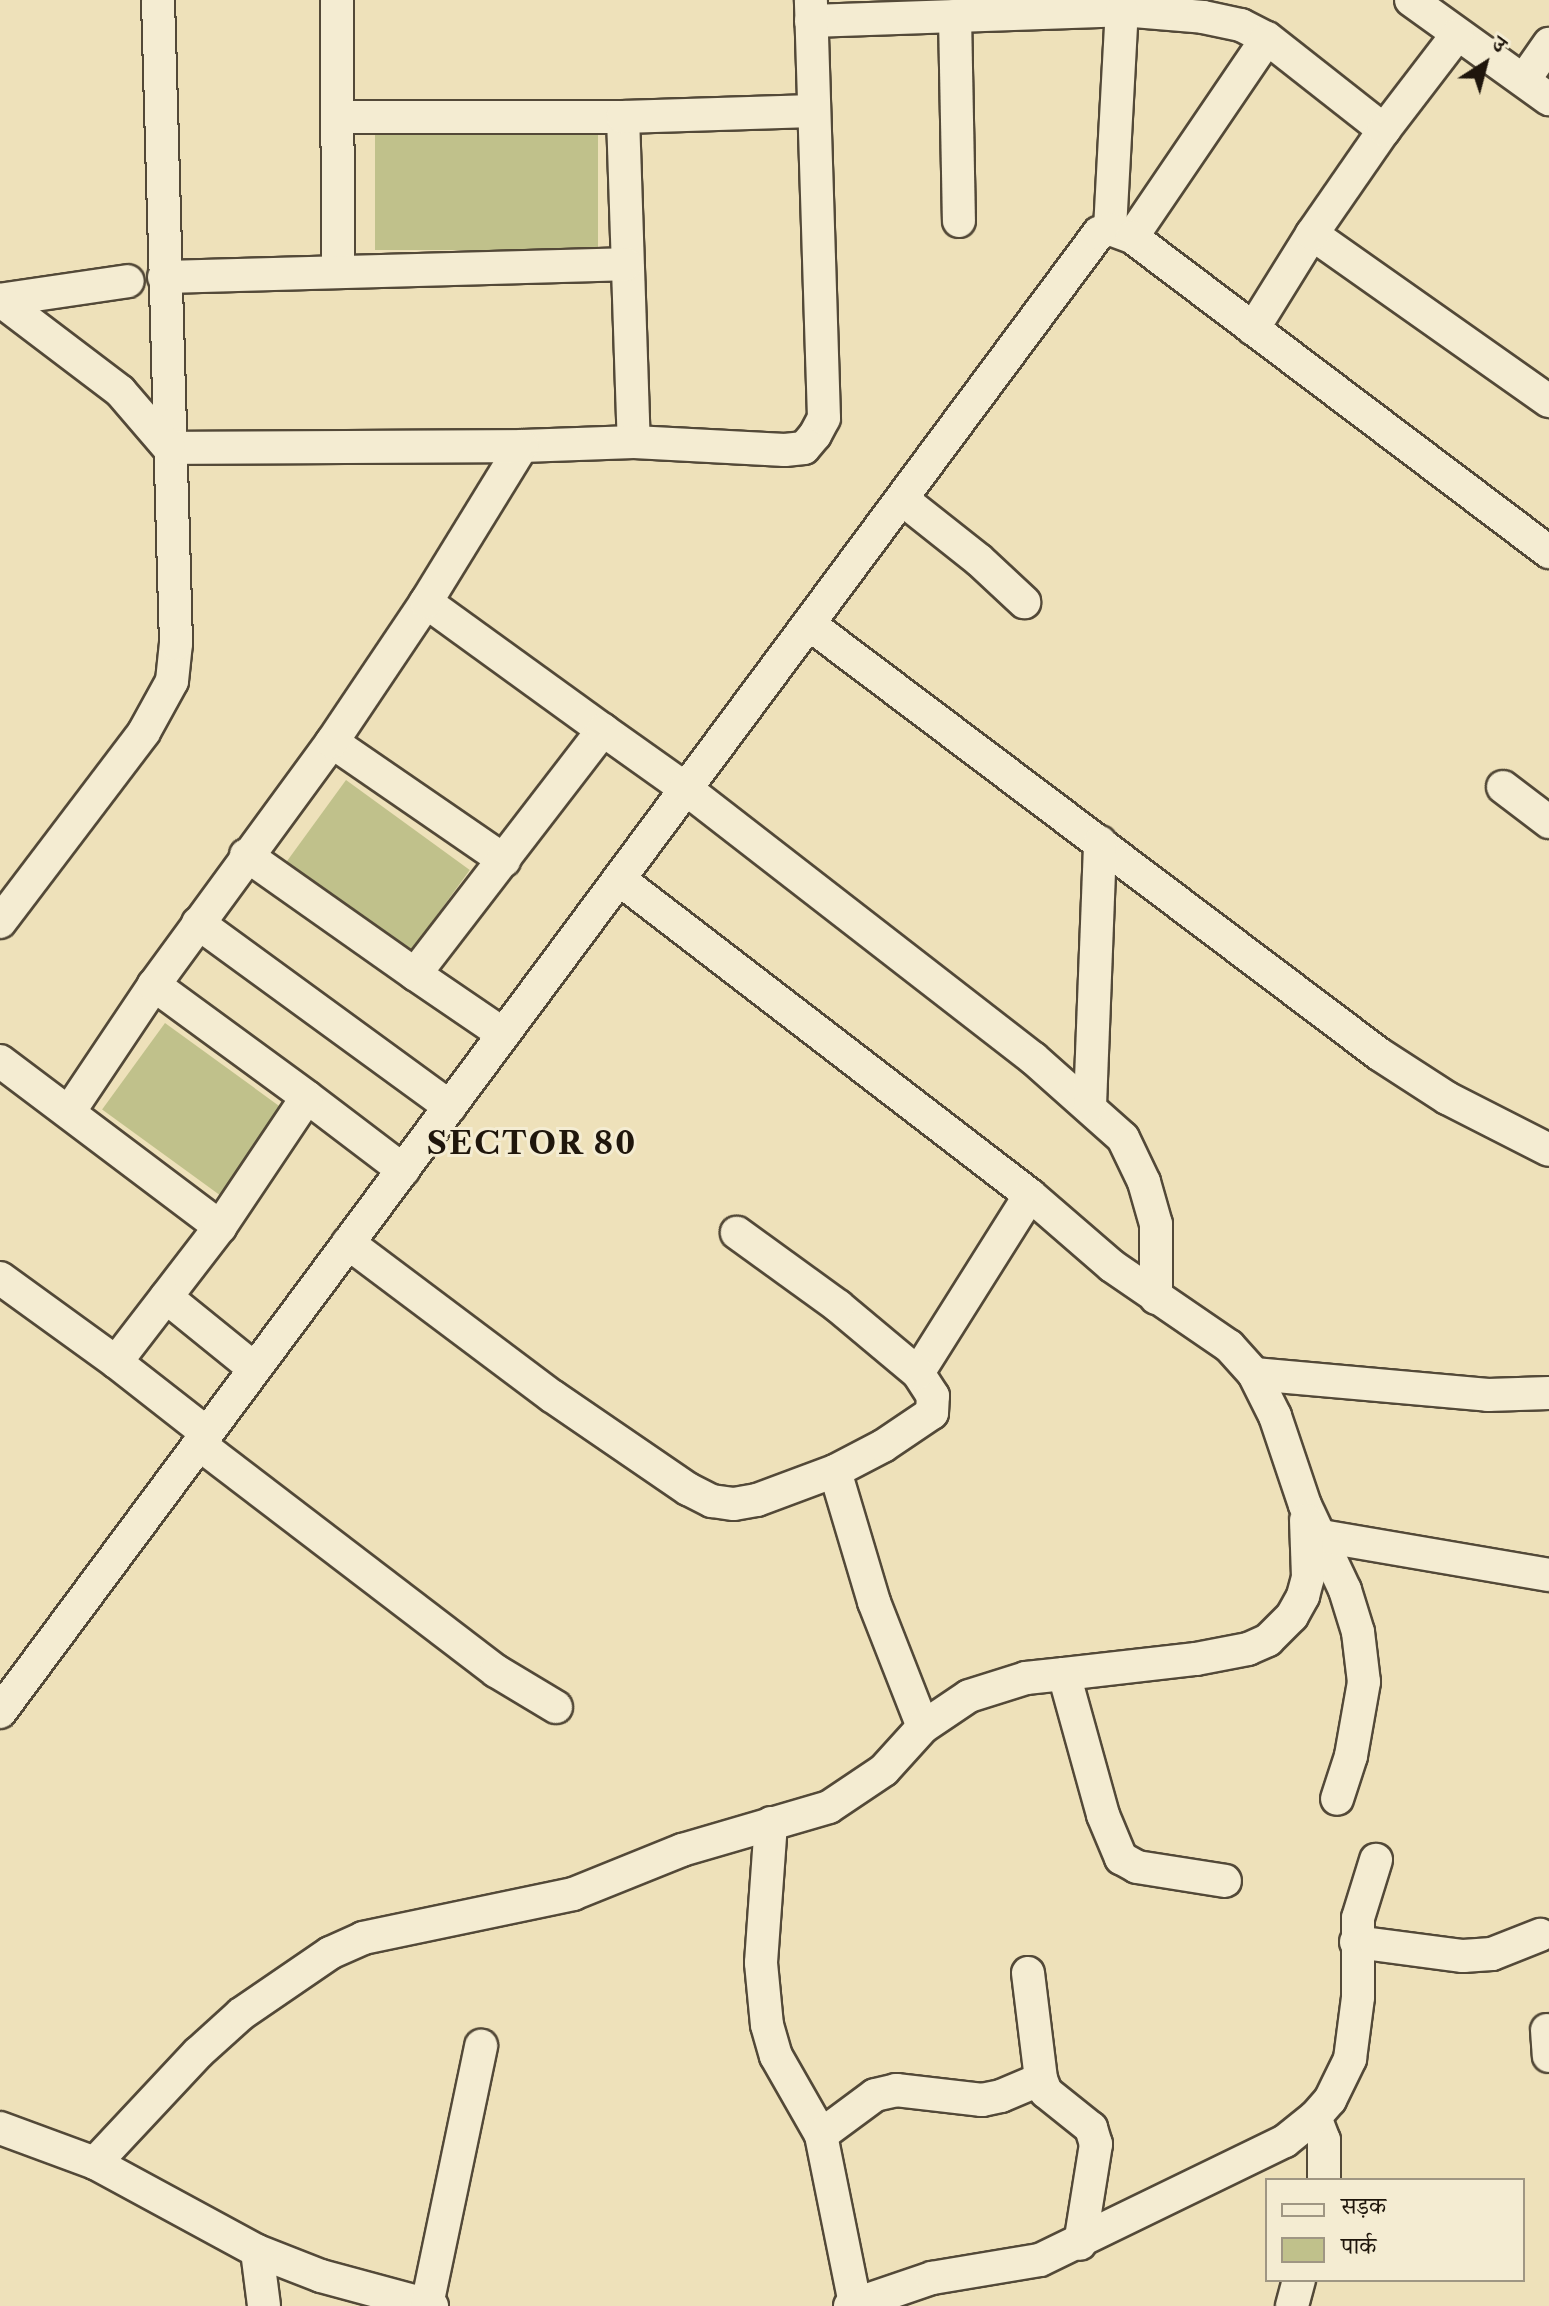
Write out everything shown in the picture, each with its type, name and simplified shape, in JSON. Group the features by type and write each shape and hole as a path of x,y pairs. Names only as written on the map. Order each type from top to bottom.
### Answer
{"street":[{"path":"0,922 144,732 160,709 172,681 176,644 158,0"},
{"path":"337,0 338,272"},
{"path":"1411,0 1536,89 1549,44"},
{"path":"128,281 0,300 120,391 169,448 522,446 634,442 785,450 804,448 824,418 811,10 955,16 1122,10 1203,17 1241,25 1267,38 1384,130"},
{"path":"1121,233 1122,10"},
{"path":"955,16 959,221"},
{"path":"1253,329 1312,234 1384,130 1457,35"},
{"path":"1121,233 1267,38"},
{"path":"338,117 623,117 813,111"},
{"path":"623,117 634,442"},
{"path":"0,1712 1099,233 1121,233 1549,552"},
{"path":"1312,234 1549,401"},
{"path":"164,277 626,264"},
{"path":"69,1112 246,855 332,742 426,602 522,446"},
{"path":"902,499 979,560 1024,602"},
{"path":"426,602 686,789 1033,1058 1090,1106 1123,1138 1144,1182 1156,1224 1156,1298"},
{"path":"809,624 1410,1075 1549,1150"},
{"path":"415,974 603,730"},
{"path":"332,742 504,860"},
{"path":"1503,787 1549,822"},
{"path":"1090,1106 1100,842"},
{"path":"246,855 503,1034"},
{"path":"619,879 1030,1195 1079,1239 1156,1298 1229,1346 1254,1374 1275,1416 1305,1505 1345,1590 1358,1632 1364,1682 1351,1756 1337,1799"},
{"path":"198,923 450,1107"},
{"path":"154,985 403,1170"},
{"path":"0,1061 220,1227"},
{"path":"116,1362 220,1227 307,1097"},
{"path":"918,1373 1030,1195"},
{"path":"348,1243 552,1396 688,1489 712,1501 734,1504 757,1500 835,1471 883,1446 932,1413 933,1396 918,1373 838,1306 737,1233"},
{"path":"0,1278 116,1362 203,1439 496,1671 529,1694 556,1707"},
{"path":"166,1297 255,1369"},
{"path":"1254,1374 1488,1395 1549,1393"},
{"path":"835,1471 874,1602 923,1727"},
{"path":"95,2163 198,2053 241,2014 330,1953 363,1938 573,1894 682,1850 829,1807 884,1770 923,1727 969,1696 1026,1678 1196,1659 1248,1649 1268,1640 1292,1616 1308,1577 1305,1505"},
{"path":"1321,1536 1549,1575"},
{"path":"1064,1674 1103,1815 1121,1858 1137,1867 1225,1881"},
{"path":"771,1823 761,1963 767,2025 776,2056 821,2135 852,2305 904,2285 1040,2260 1080,2244 1285,2141 1315,2117 1330,2100 1350,2059 1358,1997 1358,1918 1376,1860"},
{"path":"1356,1942 1463,1956 1492,1954 1540,1935"},
{"path":"1028,1973 1041,2079 1046,2092 1091,2128 1096,2144 1080,2244"},
{"path":"0,2128 95,2163 257,2251 321,2276 430,2305 481,2046"},
{"path":"821,2135 875,2095 896,2090 982,2100 1001,2096 1041,2079"},
{"path":"1315,2117 1324,2140 1324,2178"},
{"path":"257,2251 264,2306"},
{"path":"1292,2306 1298,2282"}],"green space":[{"path":"375,129 598,129 598,250 375,250"},
{"path":"346,780 470,870 407,956 283,867"},
{"path":"165,1023 289,1113 226,1199 102,1110"}],"district":[{"name":"SECTOR 80","path":"532,1143"}]}
